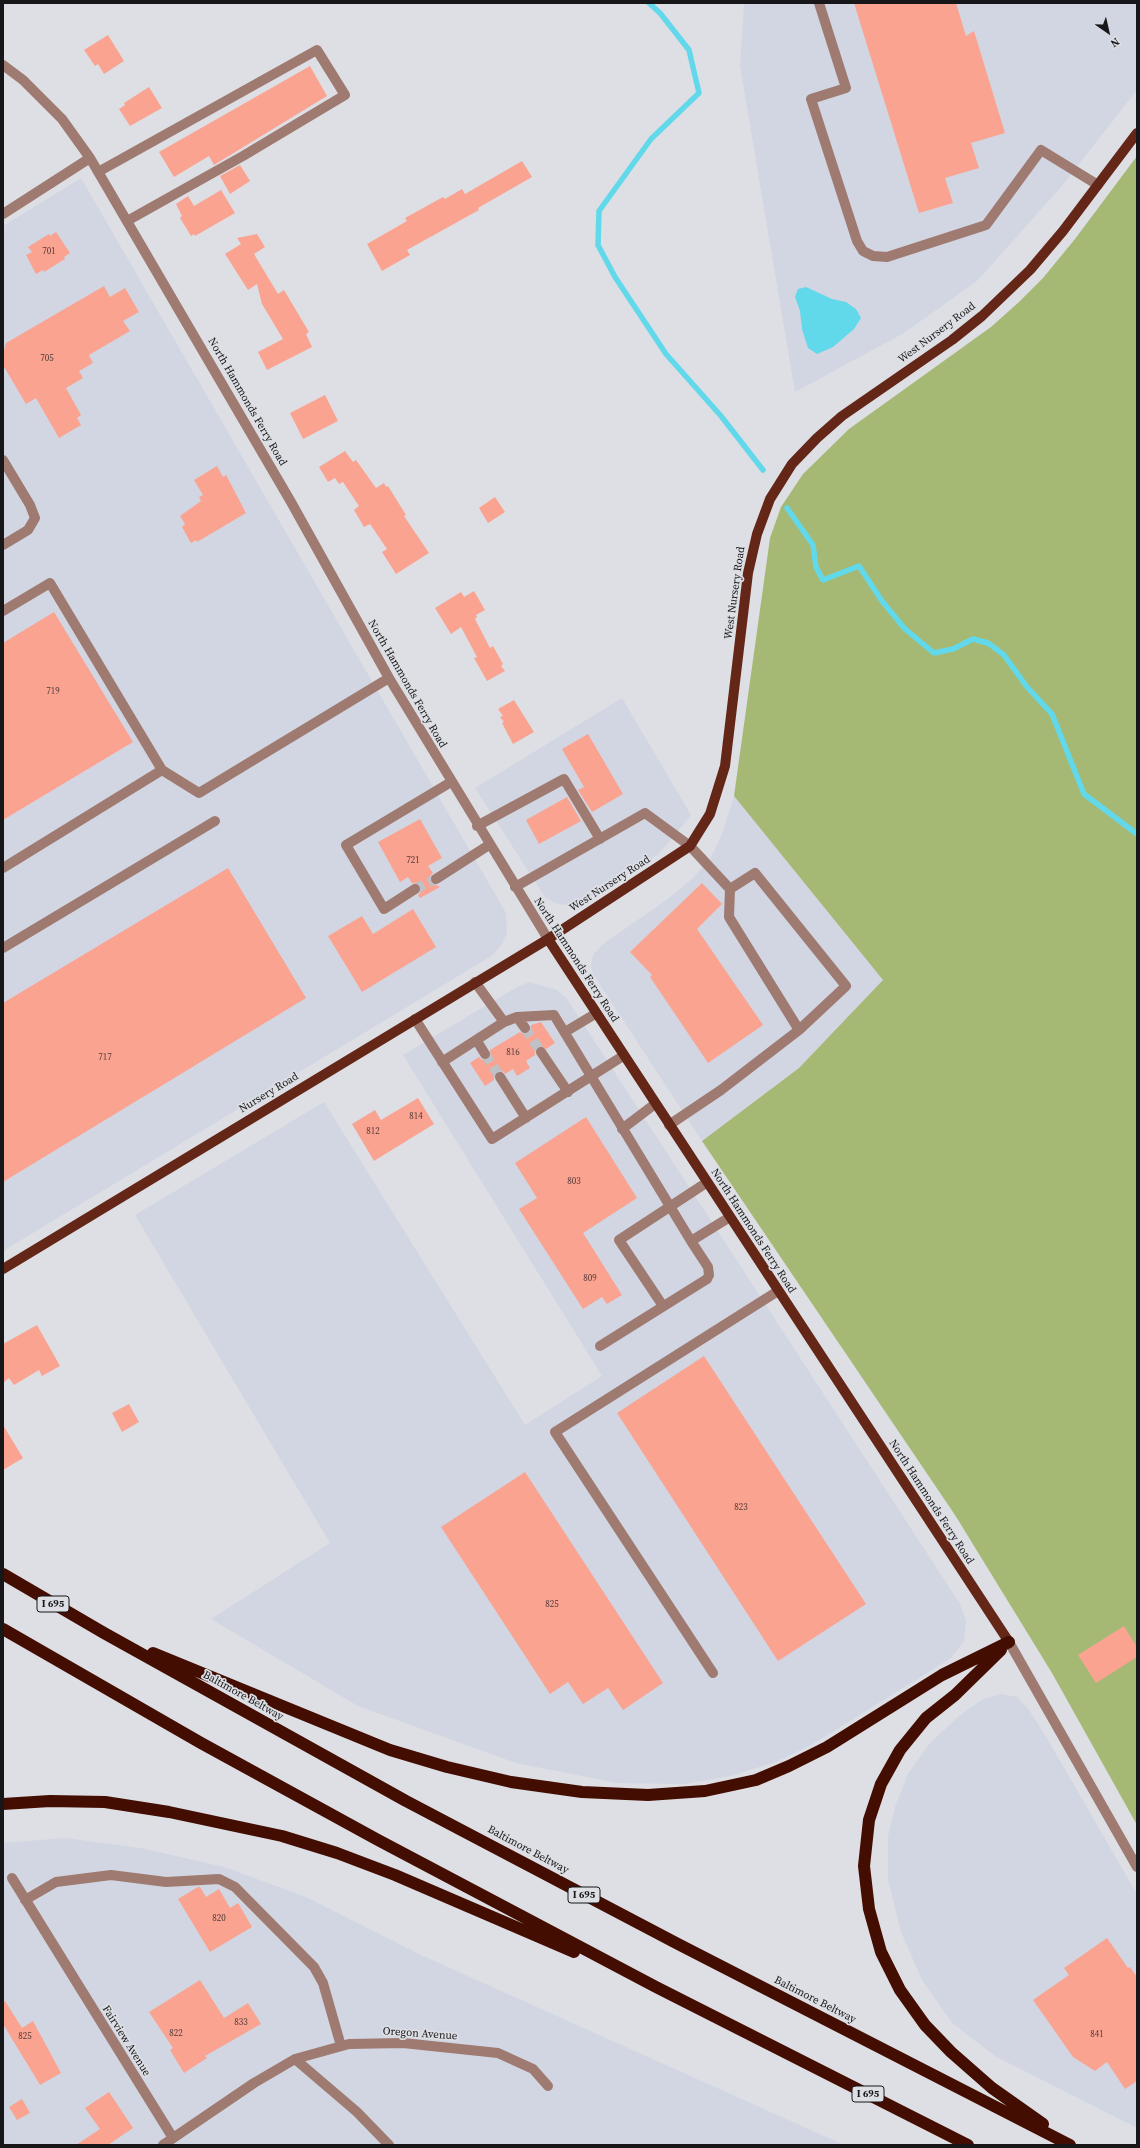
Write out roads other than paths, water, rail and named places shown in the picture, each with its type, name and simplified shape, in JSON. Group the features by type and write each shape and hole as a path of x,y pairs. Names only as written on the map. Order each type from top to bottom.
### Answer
{"highway":[{"name":"Baltimore Beltway","path":"3,1574 104,1633 406,1801 678,1944 1071,2145"},
{"name":"I 695","path":"3,1629 208,1747 656,1988 968,2145"},
{"path":"104,1633 390,1750 439,1765 511,1782 574,1791 648,1795 704,1792 756,1780 789,1766 827,1747 942,1676 1009,1642"},
{"path":"1009,1642 955,1695 926,1718 900,1750 881,1784 869,1820 864,1866 869,1909 882,1952 900,1990 925,2025 951,2052 992,2088 1071,2145"},
{"path":"3,1804 50,1801 104,1802 169,1812 282,1836 338,1853 395,1875 656,1988"}],"main road":[{"name":"West Nursery Road","path":"548,939 690,846 710,814 725,766 748,573 757,534 770,499 792,464 817,438 842,416 952,340 1030,270 1098,185 1137,133"},
{"name":"Nursery Road","path":"3,1269 548,939"},
{"name":"North Hammonds Ferry Road","path":"548,939 595,1014 1009,1642"}],"street":[{"path":"818,3 846,88 811,99 857,241 864,251 872,256 887,257 986,224 1041,150 1098,185"},
{"path":"98,172 317,50 345,95 243,156 127,221"},
{"name":"North Hammonds Ferry Road","path":"3,65 23,80 62,119 90,158 291,502 389,678 489,845 548,939"},
{"path":"3,214 90,158"},
{"path":"3,460 30,505 35,518 28,530 3,545"},
{"path":"3,611 50,583 162,770 199,793 389,678"},
{"path":"3,868 162,770"},
{"path":"478,826 564,779 600,839"},
{"path":"415,889 384,909 346,845 451,782"},
{"path":"515,887 645,813 690,846 730,889 729,917 799,1030"},
{"path":"3,948 215,821"},
{"path":"436,879 489,845"},
{"path":"669,1125 721,1090 799,1030 846,986 755,873 730,889"},
{"path":"475,982 504,1022"},
{"path":"566,1032 595,1014"},
{"path":"442,1062 477,1041 504,1022 517,1017 554,1015 566,1032 669,1207 708,1268 709,1275 707,1279 600,1346"},
{"path":"517,1017 525,1028"},
{"path":"415,1019 492,1139 623,1056"},
{"path":"477,1041 485,1054"},
{"path":"541,1052 568,1092"},
{"path":"500,1077 526,1118"},
{"path":"622,1128 655,1104"},
{"path":"663,1306 619,1240 706,1183"},
{"path":"691,1242 730,1217"},
{"path":"713,1674 555,1432 778,1291"},
{"name":"North Hammonds Ferry Road","path":"1009,1642 1137,1866"},
{"path":"24,1900 56,1882 110,1875 166,1882 219,1879 235,1887 314,1967 323,1983 341,2046"},
{"name":"Fairview Avenue","path":"12,1878 59,1957 173,2138"},
{"name":"Oregon Avenue","path":"163,2145 254,2083 295,2060 349,2044 403,2043 498,2053 533,2069 548,2086"},
{"path":"295,2060 357,2112 389,2145"}],"water":[{"path":"806,287 832,299 846,302 856,309 861,318 854,329 833,347 817,354 808,348 802,329 800,311 795,297 798,289"}],"waterway":[{"path":"649,3 660,13 689,50 699,93 651,139 599,211 598,245 615,277 666,354 721,416 763,470"},
{"path":"787,508 813,545 816,567 823,580 859,566 882,601 905,629 934,653 953,649 973,639 988,643 1004,655 1027,687 1052,714 1084,794 1137,834"}],"tunnel":[{"path":"415,889 436,879"},
{"path":"525,1028 541,1052"},
{"path":"485,1054 500,1077"}]}
